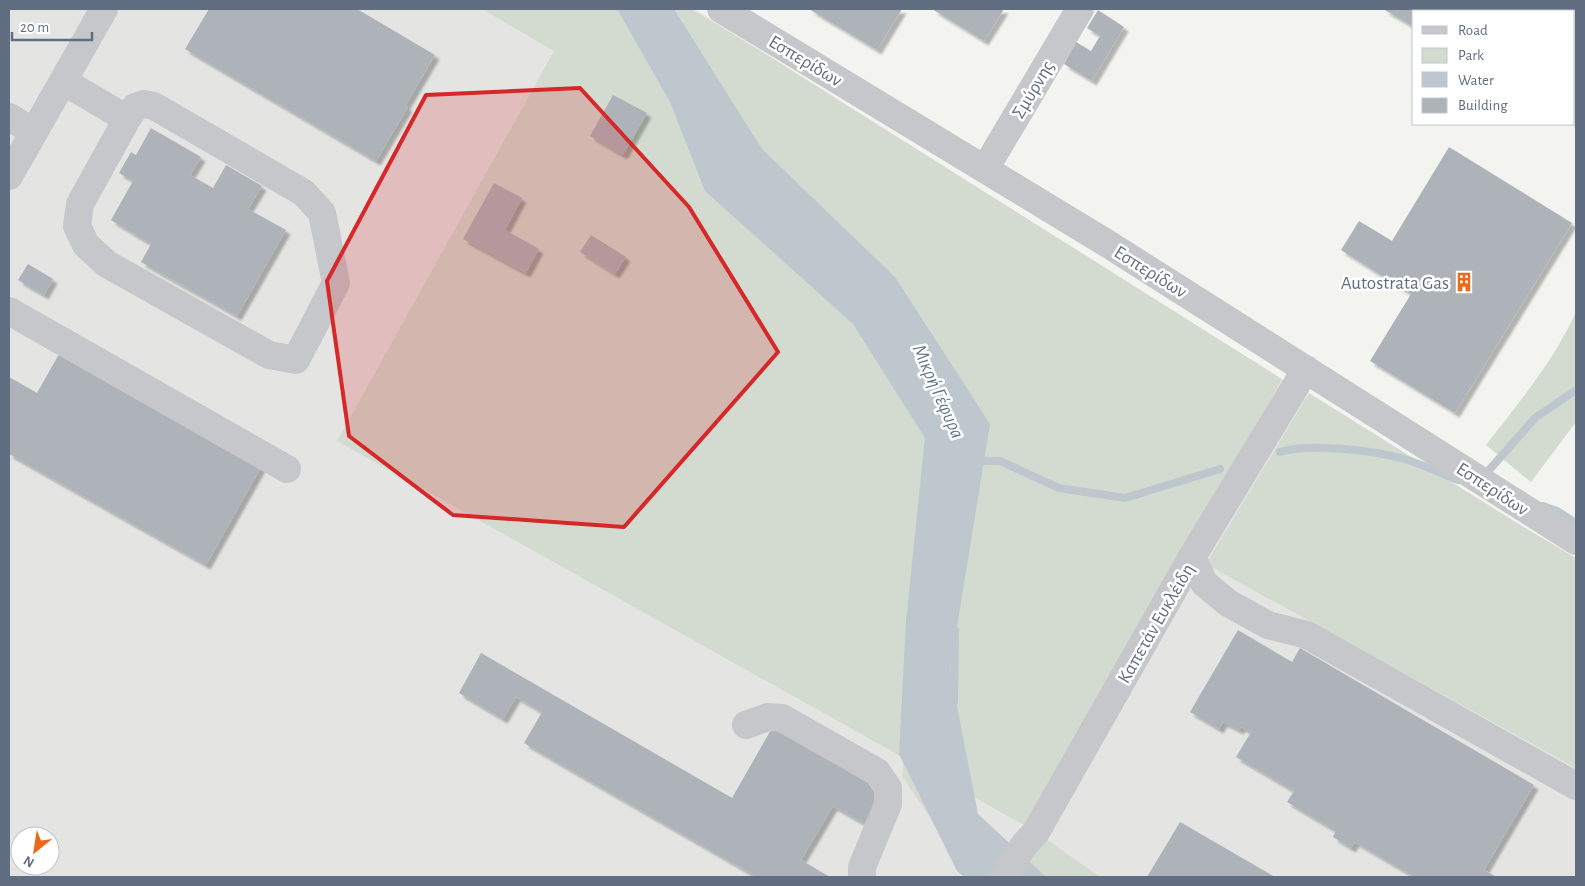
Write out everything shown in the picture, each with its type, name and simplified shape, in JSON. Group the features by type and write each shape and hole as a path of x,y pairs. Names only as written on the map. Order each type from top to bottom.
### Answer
{"street":[{"path":"9,176 104,9"},
{"name":"Εσπερίδων","path":"721,9 1108,244 1576,542"},
{"name":"Σμύρνης","path":"985,169 1080,9"},
{"path":"63,81 127,119"},
{"path":"144,104 154,106 304,193 322,212 336,283 296,360 269,355 107,264 86,245 77,226 80,204 127,119 135,107 144,104"},
{"path":"9,117 34,132"},
{"path":"9,311 287,469"},
{"name":"Καπετάν Ευκλέιδη","path":"1004,877 1024,845 1036,832 1192,556 1306,369"},
{"path":"1192,556 1204,583 1228,603 1268,625 1307,635 1576,786"},
{"path":"746,725 768,717 782,718 877,772 888,788 888,804 862,867 862,877"}],"highlighted area":[{"path":"580,88 689,207 778,352 624,527 453,515 349,436 327,281 426,95"}],"shaded area":[{"path":"9,9 695,9 1289,384 1576,561 1576,877 9,877"}],"green space":[{"path":"482,9 691,9 1282,379 1036,832 1100,877 976,877 954,853 902,776 904,758 337,441 554,51","holes":["949,783 1036,832 1020,858 949,797"]},
{"path":"1576,9 1576,128 1572,125 1575,125 1575,10 1551,10"},
{"path":"1576,312 1576,422 1531,482 1486,445 1547,364"},
{"path":"1309,393 1576,558 1576,768 1206,564"}],"water":[{"path":"617,9 674,9 762,149 895,277 990,424 950,670 978,814 1046,877 964,877 957,871 899,754 906,621 925,438 853,324 705,191 670,102"}],"building":[{"path":"209,9 357,9 435,55 405,106 408,107 376,161 185,49"},
{"path":"809,9 902,9 877,50"},
{"path":"932,9 1004,9 984,41"},
{"path":"1383,9 1426,10 1412,10 1412,26"},
{"path":"1495,9 1518,9 1517,10"},
{"path":"1098,10 1124,27 1092,81 1064,64 1076,42 1091,51 1100,36 1087,28"},
{"path":"613,95 647,113 623,155 590,136"},
{"path":"151,128 201,157 190,175 213,188 226,165 262,186 248,209 286,230 237,316 141,262 151,244 111,220 133,181 119,173 131,152 136,155"},
{"name":"Autostrata Gas","path":"1449,147 1572,223 1455,413 1370,361 1411,294 1341,250 1359,221 1392,241"},
{"path":"494,183 522,198 505,230 539,249 526,273 463,239"},
{"path":"591,235 626,257 615,274 580,252"},
{"path":"28,264 53,279 44,295 18,280"},
{"path":"59,354 261,467 206,565 9,454 9,377 37,393"},
{"path":"1238,630 1292,662 1300,648 1534,785 1484,870 1497,877 1415,877 1355,842 1351,848 1333,837 1336,831 1287,802 1294,791 1236,757 1251,732 1241,727 1239,730 1223,722 1219,729 1190,712"},
{"path":"481,653 732,798 776,721 876,778 871,788 884,795 867,825 833,806 801,860 830,877 757,877 524,743 542,712 516,697 503,719 459,693"},
{"path":"1180,822 1275,877 1147,877"}],"waterway":[{"path":"1483,477 1535,418 1576,390"},
{"path":"1280,452 1308,448 1359,450 1411,461 1458,480"},
{"path":"976,461 1000,461 1059,488 1125,498 1220,469"},
{"path":"1543,506 1557,511 1576,523"},
{"name":"Μικρή Γέφυρα","path":"954,701 955,630"}],"place":[{"name":"Autostrata Gas","path":"1464,282"}]}
